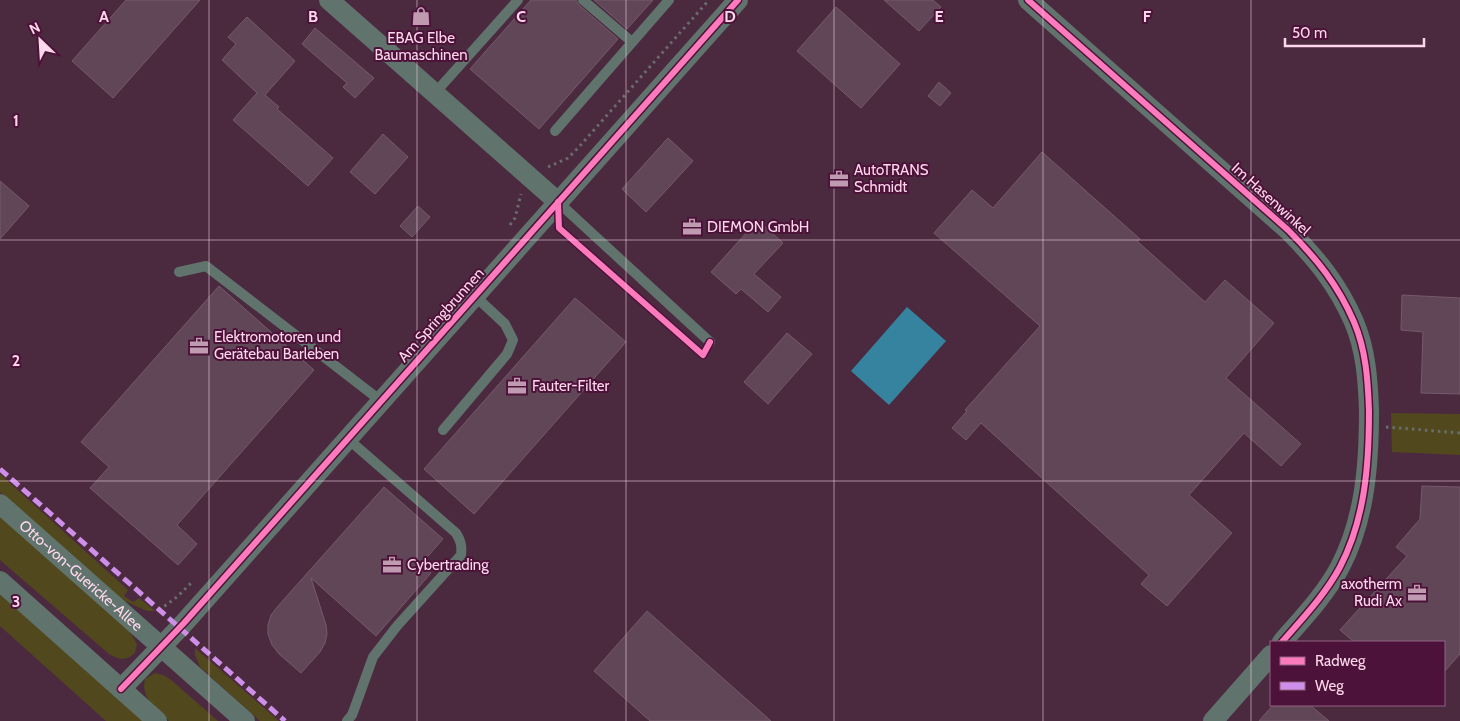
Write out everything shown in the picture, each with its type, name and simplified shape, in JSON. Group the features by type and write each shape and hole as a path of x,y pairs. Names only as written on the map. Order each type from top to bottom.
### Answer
{"street":[{"path":"329,0 558,202"},
{"name":"Am Springbrunnen","path":"162,647 738,0"},
{"name":"Im Hasenwinkel","path":"1028,0 1288,230 1320,264 1334,283 1355,324 1362,346 1367,373 1369,425 1368,465 1364,496 1350,546 1339,568 1329,585 1283,641"},
{"name":"Otto-von-Guericke-Allee","path":"0,504 245,721"},
{"path":"0,581 157,721"},
{"path":"121,689 162,647"},
{"path":"1213,721 1270,656"}],"lane":[{"path":"435,93 518,0"},
{"path":"583,0 632,42"},
{"path":"555,131 669,0"},
{"path":"558,202 710,342"},
{"path":"179,272 206,266 381,401"},
{"path":"443,430 507,354 513,340 505,324 475,296"},
{"path":"347,721 356,707 373,657 397,626 461,555 462,548 456,533 348,439"}],"path":[{"path":"508,228 515,218 522,191 532,178 545,169 568,158 578,148 709,0"},
{"path":"1369,425 1460,433"},
{"path":"160,610 177,598 194,580"}],"shaded area":[{"path":"1391,413 1460,414 1460,455 1392,452"},
{"path":"0,474 128,590 124,596 133,602 139,598 155,611 147,611 122,600 0,492"},
{"path":"0,515 128,629 137,644 135,653 122,659 109,654 0,560"},
{"path":"0,593 143,721 106,721 0,626"},
{"path":"195,648 279,721 260,721 200,667 195,655"},
{"path":"155,673 170,679 218,721 169,721 151,703 145,692 145,679"}],"water":[{"path":"907,307 946,341 889,405 851,371"}],"building":[{"path":"126,0 200,0 113,98 72,61"},
{"path":"531,0 576,0 579,5 618,39 539,129 470,69"},
{"path":"594,0 653,0 627,29"},
{"path":"884,0 933,0 941,7 919,31"},
{"path":"836,7 900,64 861,108 797,51"},
{"path":"247,17 295,61 265,95 279,107 277,109 333,158 308,186 233,120 257,93 222,60 236,44 228,37"},
{"path":"315,28 374,78 355,98 343,87 347,83 302,44"},
{"path":"939,82 951,93 940,106 928,96"},
{"path":"383,134 408,157 375,194 350,172"},
{"path":"668,138 693,161 646,212 622,189"},
{"path":"1042,152 1140,239 1137,241 1205,302 1225,280 1274,323 1226,378 1301,444 1281,466 1244,433 1189,495 1232,533 1167,606 1141,584 1149,575 981,423 966,440 952,428 967,411 965,410 1040,326 934,233 972,190 993,208"},
{"path":"0,181 29,206 0,239"},
{"path":"418,206 430,217 412,237 400,226"},
{"path":"758,220 783,243 754,274 781,297 768,312 741,289 736,294 711,272"},
{"path":"219,286 314,370 177,525 197,544 178,565 90,488 109,467 81,442"},
{"path":"1402,295 1460,298 1460,394 1421,393 1423,332 1401,330"},
{"path":"575,298 626,342 474,514 424,469"},
{"path":"787,333 812,354 768,404 744,382"},
{"name":"axotherm Rudi Ax","path":"1422,486 1460,487 1460,654 1445,671 1445,641 1353,641 1340,630 1407,556 1396,547 1420,519"},
{"path":"384,487 443,539 421,564 431,573 376,636 311,578 326,625 327,634 320,652 301,673 279,654 272,645 268,634 271,615"},
{"path":"647,611 771,721 650,721 594,671"},
{"path":"1272,706 1311,706 1329,721 1259,721"}],"marked path":[{"path":"0,469 285,721"}],"cycle path":[{"path":"121,689 184,623 738,0"},
{"path":"1028,0 1288,230 1308,251 1334,284 1354,322 1364,355 1369,411 1368,451 1360,511 1355,530 1340,567 1313,606 1283,641"},
{"path":"558,202 559,228 703,355 710,342"}],"place":[{"name":"EBAG Elbe Baumaschinen","path":"421,16"},
{"name":"AutoTRANS Schmidt","path":"839,179"},
{"name":"DIEMON GmbH","path":"692,227"},
{"name":"Elektromotoren und Gerätebau Barleben","path":"199,346"},
{"name":"Fauter-Filter","path":"517,386"},
{"name":"Cybertrading","path":"392,565"},
{"name":"axotherm Rudi Ax","path":"1417,593"}]}
